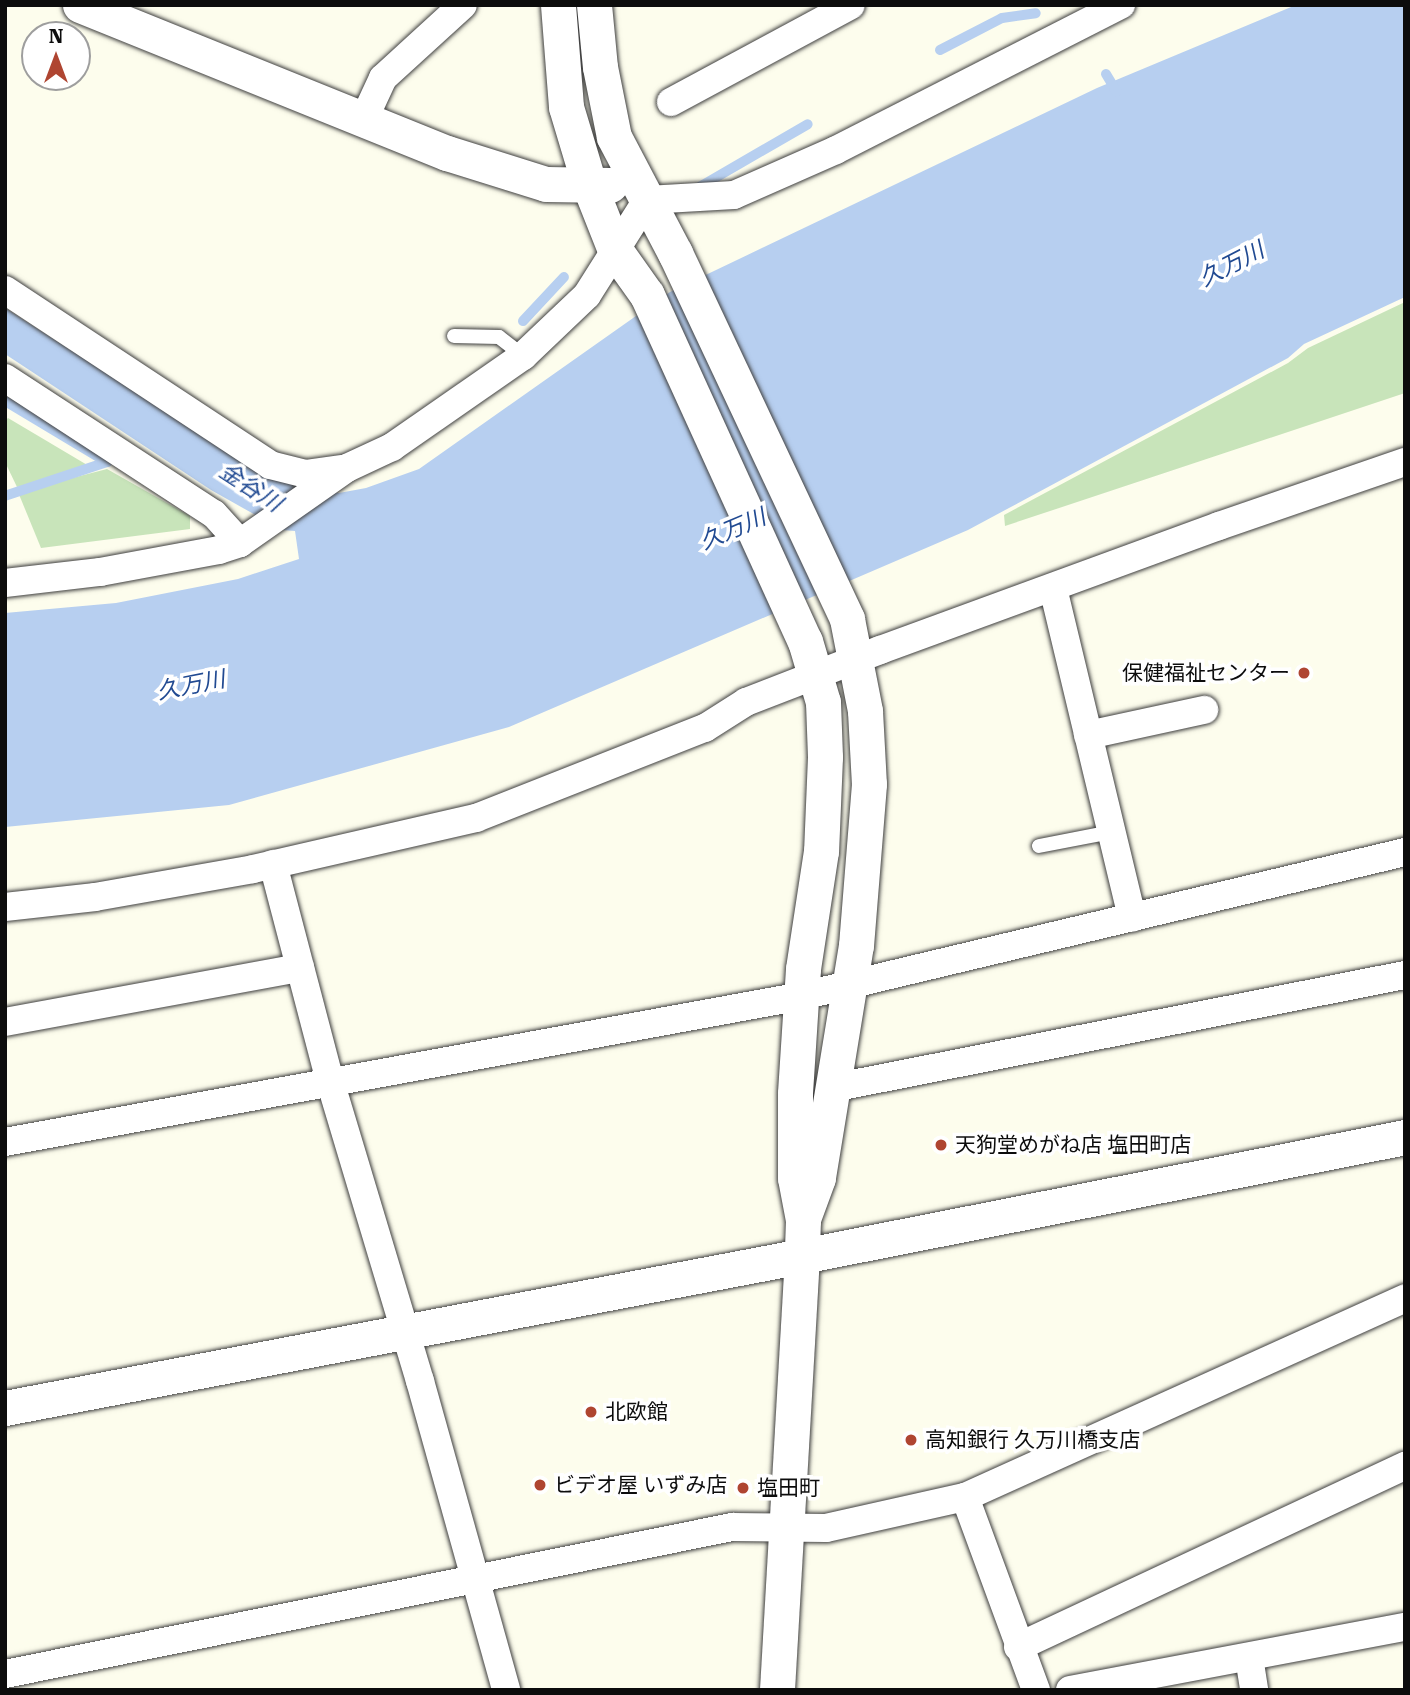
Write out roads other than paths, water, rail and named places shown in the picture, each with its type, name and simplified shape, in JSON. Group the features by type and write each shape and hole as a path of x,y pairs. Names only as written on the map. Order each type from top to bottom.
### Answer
{"street":[{"path":"80,5 447,153 546,184 734,195 836,150 1121,5"},
{"path":"364,119 383,78 463,5"},
{"path":"558,5 566,107 590,187 615,250 647,295 805,641 817,675 824,723 821,838 802,996 795,1094 795,1178 803,1220 802,1256 777,1690"},
{"path":"594,5 600,67 614,137 687,279 845,616 865,711 869,784 849,985 818,1178 803,1220"},
{"path":"671,102 851,5"},
{"path":"5,583 100,572 219,550 248,538 347,468 392,447 523,356 587,295 615,250 642,191"},
{"path":"5,290 270,465 305,474 347,468"},
{"path":"5,378 214,513 248,538"},
{"path":"5,907 95,897 273,864 476,818 705,727 746,702 855,660 1219,526 1405,462"},
{"path":"1053,588 1132,918"},
{"path":"1088,735 1204,710"},
{"path":"5,1142 802,996 1405,852"},
{"path":"273,864 330,1081 405,1329 473,1580 506,1690"},
{"path":"5,1022 300,968"},
{"path":"832,1088 1405,975"},
{"path":"5,1408 405,1329 802,1256 1405,1137"},
{"path":"5,1674 732,1527 826,1528 965,1497 1405,1298"},
{"path":"1018,1647 1405,1466"},
{"path":"965,1497 1018,1647 1037,1690"},
{"path":"1070,1690 1405,1627"},
{"path":"1249,1657 1254,1690"}],"lane":[{"path":"454,337 499,337 523,356"},
{"path":"1039,846 1111,832"}],"water":[{"path":"1296,5 1405,5 1405,297 1304,344 1288,358 968,530 509,727 229,805 5,827 5,613 116,603 238,579 299,559 295,531 282,530 211,490 5,354 5,308 257,470 296,485 339,493 366,488 419,469 670,292 1097,88"}],"waterway":[{"path":"940,50 1002,18 1036,13"},
{"path":"1106,74 1117,92"},
{"path":"696,189 808,124"},
{"path":"523,321 564,277"},
{"path":"5,401 107,462 5,496"}],"place":[{"name":"保健福祉センター","path":"1304,673"},
{"name":"天狗堂めがね店 塩田町店","path":"941,1145"},
{"name":"北欧館","path":"591,1412"},
{"name":"高知銀行 久万川橋支店","path":"911,1440"},
{"name":"ビデオ屋 いずみ店","path":"540,1485"},
{"name":"塩田町","path":"743,1488"}],"water label":[{"name":"久万川","path":"1232,265"},
{"name":"金谷川","path":"250,488"},
{"name":"久万川","path":"733,530"},
{"name":"久万川","path":"191,686"}]}
